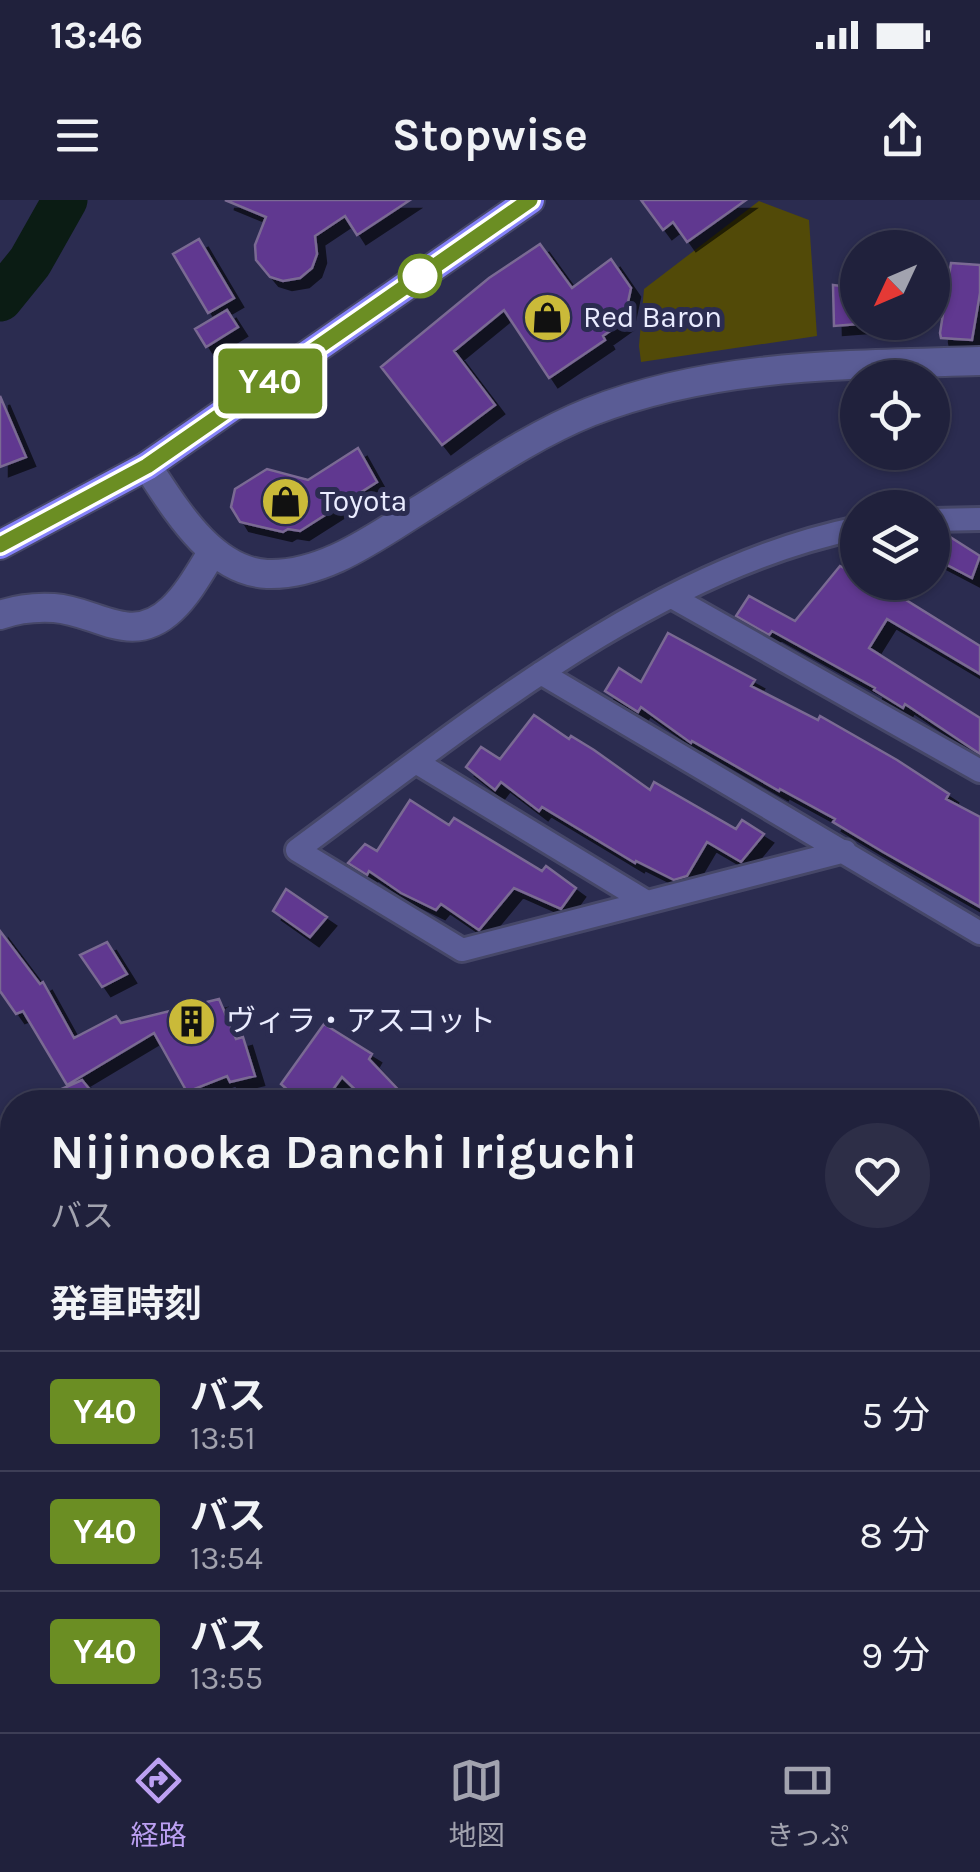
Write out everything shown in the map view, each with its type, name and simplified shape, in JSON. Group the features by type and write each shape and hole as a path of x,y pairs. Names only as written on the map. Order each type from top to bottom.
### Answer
{"main road":[{"path":"0,545 147,466 530,200"}],"street":[{"path":"147,466 177,510 213,551 233,564 265,574 305,571 352,550 516,450 590,412 669,388 796,367 980,361"},
{"path":"950,519 980,518"},
{"path":"840,533 771,550 707,577 541,673 297,850 462,950 845,851"},
{"path":"0,615 57,608 110,626 149,625 172,609 213,551"},
{"path":"672,597 980,772"},
{"path":"541,673 980,933"},
{"path":"416,762 645,901"}],"shaded area":[{"path":"759,201 809,220 817,336 641,362 644,289"}],"building":[{"path":"225,200 410,200 357,235 345,216 315,236 317,254 312,268 300,278 283,281 270,277 256,260 255,245 266,217"},
{"path":"641,200 746,200 687,242 673,222 663,230"},
{"path":"199,239 234,298 208,313 173,254"},
{"path":"540,244 572,288 611,259 631,288 624,321 603,336 605,340 549,378 504,310 454,351 495,405 442,445 381,367 489,278"},
{"path":"951,263 980,265 972,340 950,339"},
{"path":"833,285 840,286 840,326 834,326"},
{"path":"227,310 238,327 206,347 195,329"},
{"path":"0,396 26,457 0,467"},
{"path":"358,448 377,482 300,531 283,532 240,522 231,507 235,489 267,469 308,480"},
{"path":"950,537 980,556 972,578 950,566"},
{"path":"840,566 840,600 906,600 980,646 980,674 887,619 869,648 980,718 980,754 905,704 903,708 875,688 772,631 769,635 736,616 749,596 795,621"},
{"path":"668,633 755,680 751,686 818,720 820,716 897,760 949,794 946,799 980,817 980,907 833,822 835,819 691,743 641,707 638,712 605,691 619,668 641,682"},
{"path":"534,715 569,739 571,736 594,750 650,790 654,782 736,829 742,820 764,834 741,862 707,842 687,876 674,880 635,863 542,807 539,811 501,782 495,790 466,767 481,747 500,759"},
{"path":"410,800 449,825 454,818 542,871 546,866 576,888 561,909 514,888 479,930 441,904 436,910 348,863 365,844 377,851"},
{"path":"286,889 327,917 310,937 273,911"},
{"path":"0,931 40,984 43,982 74,1038 116,1016 121,1023 219,999 236,1039 243,1037 255,1076 230,1082 227,1076 186,1090 154,1033 67,1085 23,1011 16,1014 0,991"},
{"path":"107,942 127,974 102,987 80,955"},
{"path":"324,1024 372,1054 369,1059 399,1090 356,1090 342,1077 333,1090 288,1090 281,1084"},
{"path":"82,1080 90,1090 59,1090"}],"waterway":[{"path":"0,299 30,262 65,200"}],"bus line":[{"name":"Y40","path":"0,545 147,466 530,200"}],"place":[{"name":"Red Baron","path":"548,317"},
{"name":"Toyota","path":"285,501"},
{"name":"ヴィラ・アスコット","path":"191,1021"}]}
